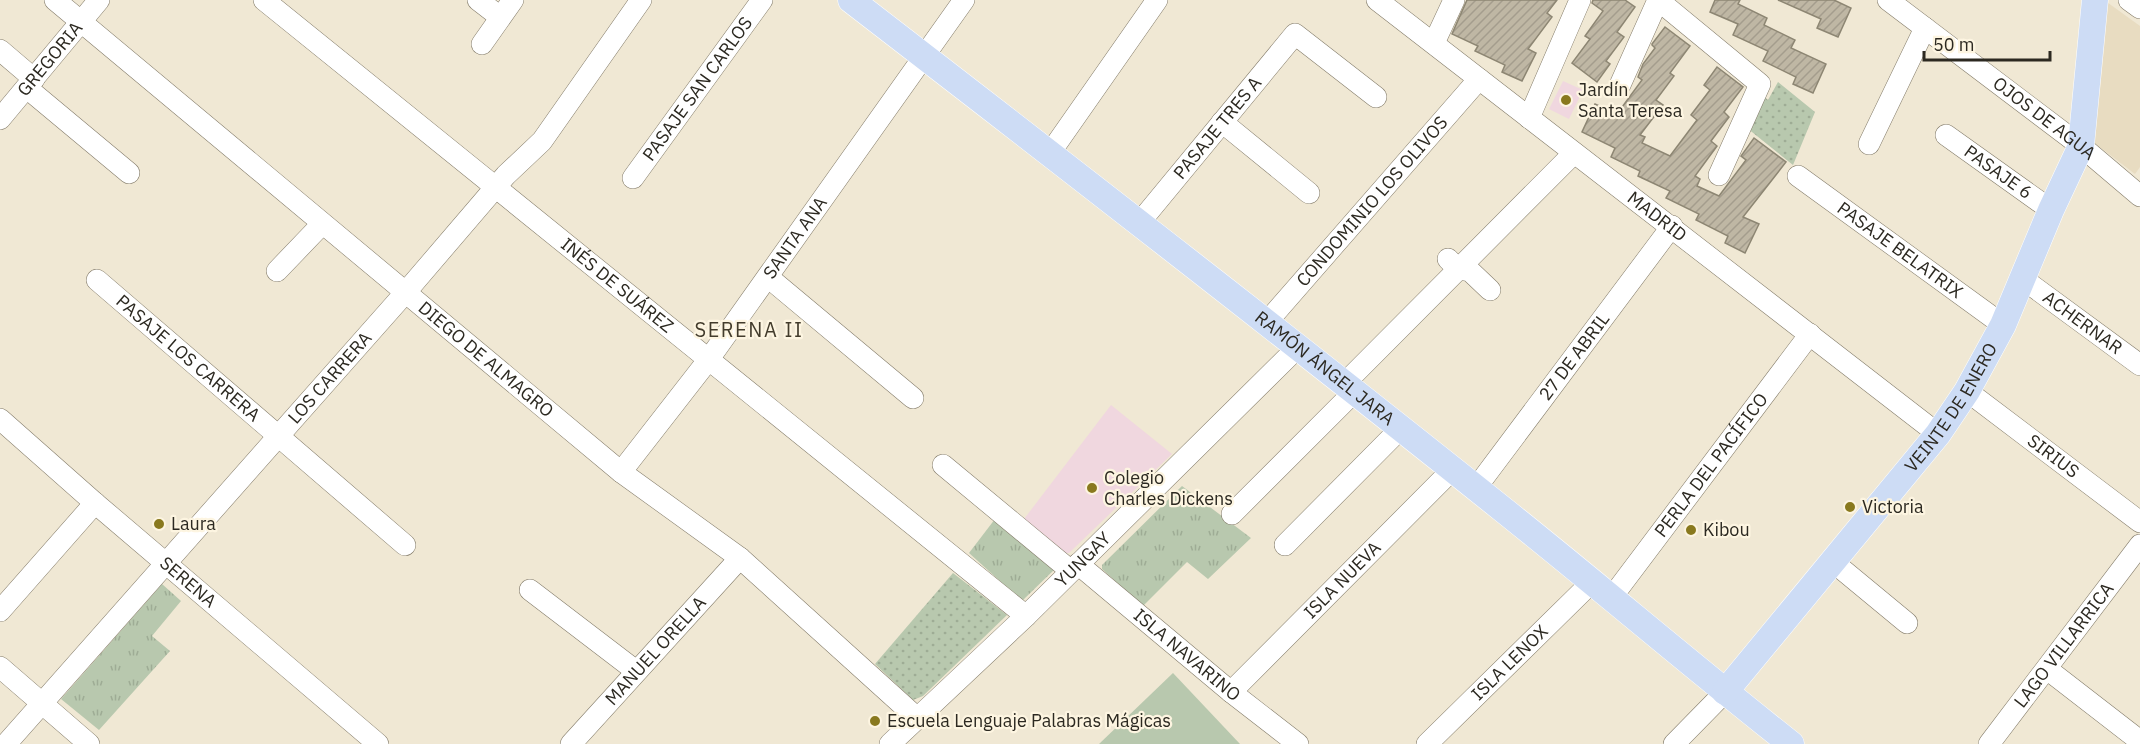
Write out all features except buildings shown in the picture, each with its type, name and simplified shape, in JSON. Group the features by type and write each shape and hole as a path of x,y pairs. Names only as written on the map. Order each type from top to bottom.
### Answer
{"main road":[{"name":"RAMÓN ÁNGEL JARA","path":"851,0 1299,346 1593,581 1725,692 1791,744"},
{"path":"2082,146 2095,0"},
{"name":"VEINTE DE ENERO","path":"1725,692 1938,434 1967,391 2003,325 2082,146"}],"street":[{"name":"DIEGO DE ALMAGRO","path":"55,0 621,472 740,558 917,718"},
{"name":"GREGORIA","path":"0,119 99,0"},
{"name":"INÉS DE SUÁREZ","path":"264,0 1026,616"},
{"path":"478,0 506,8 482,44"},
{"name":"LOS CARRERA","path":"6,744 405,293 495,187 542,141 641,0"},
{"name":"PASAJE SAN CARLOS","path":"633,178 762,0"},
{"name":"SANTA ANA","path":"621,472 709,359 964,0"},
{"path":"1050,153 1157,0"},
{"name":"MADRID","path":"1377,0 1938,434"},
{"path":"1434,43 1454,0"},
{"path":"1528,118 1580,0"},
{"path":"1620,85 1658,0 1760,84 1719,175"},
{"name":"OJOS DE AGUA","path":"1888,0 2082,146 2140,195"},
{"path":"2129,0 2140,8"},
{"path":"1869,144 1925,28"},
{"name":"PASAJE TRES A","path":"1140,222 1295,34 1376,97"},
{"path":"0,50 31,83 129,173"},
{"name":"CONDOMINIO LOS OLIVOS","path":"1267,322 1479,79"},
{"path":"1222,122 1309,193"},
{"name":"PASAJE 6","path":"1946,135 2052,210"},
{"path":"1232,514 1350,387 1453,264 1574,153"},
{"name":"PASAJE BELATRIX","path":"1798,176 2003,325"},
{"path":"277,271 322,224"},
{"name":"27 DE ABRIL","path":"1476,488 1672,226"},
{"path":"1453,264 1470,271 1490,290"},
{"path":"768,277 913,398"},
{"name":"ACHERNAR","path":"2023,279 2140,365"},
{"name":"PASAJE LOS CARRERA","path":"97,280 405,545"},
{"name":"PERLA DEL PACÍFICO","path":"1612,597 1810,334"},
{"name":"YUNGAY","path":"890,744 1026,616 1299,346"},
{"name":"SIRIUS","path":"1967,391 2140,522"},
{"name":"SERENA","path":"0,419 378,744"},
{"path":"1285,545 1401,428"},
{"name":"ISLA NAVARINO","path":"943,465 1298,744"},
{"name":"ISLA NUEVA","path":"1231,692 1453,469"},
{"path":"0,611 95,503"},
{"name":"LAGO VILLARRICA","path":"1989,744 2140,545"},
{"name":"MANUEL ORELLA","path":"571,744 740,558"},
{"path":"1832,561 1907,623"},
{"name":"ISLA LENOX","path":"1427,744 1593,581"},
{"path":"530,590 636,671"},
{"path":"0,667 89,744"},
{"path":"2047,669 2140,741"},
{"name":"VEINTE DE ENERO","path":"1674,744 1725,692"}],"shaded area":[{"path":"2104,0 2140,26 2140,167 2135,174 2088,138"},
{"name":"Jardín Santa Teresa","path":"1563,81 1583,90 1569,119 1549,109"},
{"name":"Colegio Charles Dickens","path":"1111,405 1172,454 1069,553 1058,553 1021,523"}],"green space":[{"path":"1778,82 1815,112 1793,165 1747,128 1761,94 1768,100"},
{"path":"1182,486 1251,538 1208,579 1187,562 1143,606 1102,569 1102,565"},
{"path":"995,519 1057,567 1022,601 969,553"},
{"path":"953,573 1007,615 923,696 913,700 875,664"},
{"path":"162,584 181,601 152,636 170,651 99,730 61,699"},
{"path":"1173,673 1240,744 1099,744"}],"place":[{"name":"Jardín Santa Teresa","path":"1566,100"},
{"name":"Colegio Charles Dickens","path":"1092,488"},
{"name":"Victoria","path":"1850,507"},
{"name":"Laura","path":"159,524"},
{"name":"Kibou","path":"1691,530"},
{"name":"Escuela Lenguaje Palabras Mágicas","path":"875,721"}],"district":[{"name":"SERENA II","path":"749,330"}]}
